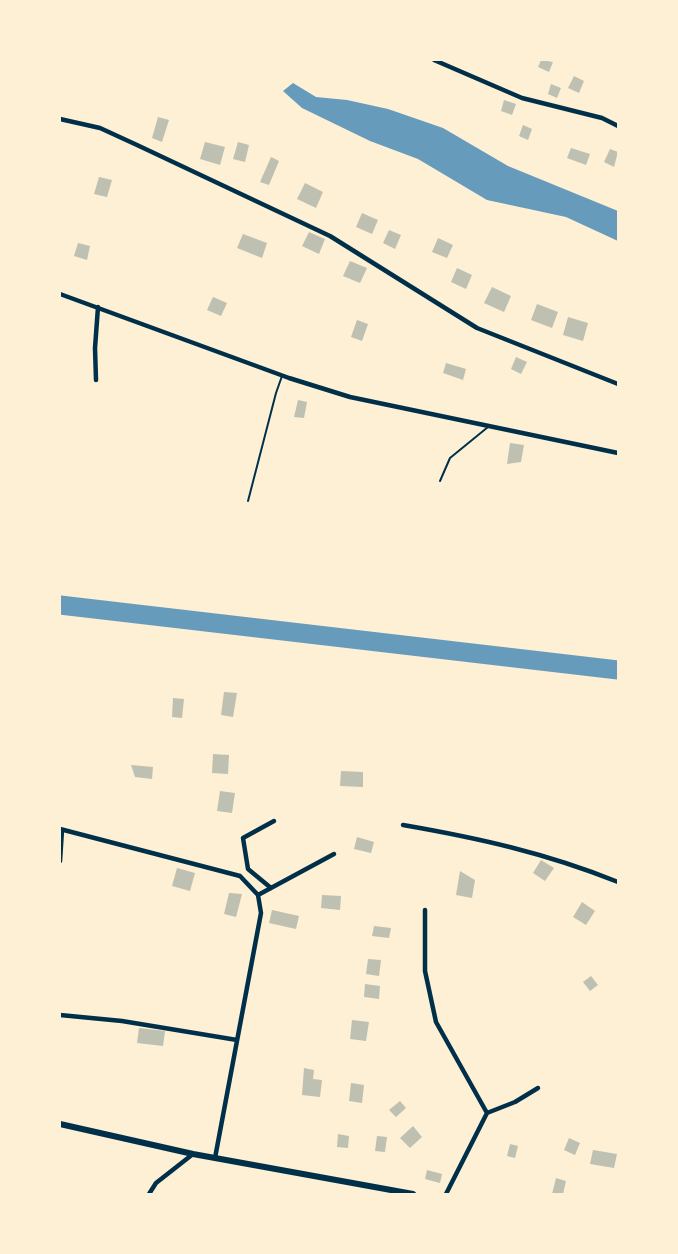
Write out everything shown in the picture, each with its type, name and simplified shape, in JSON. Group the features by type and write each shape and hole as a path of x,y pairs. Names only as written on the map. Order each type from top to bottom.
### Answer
{"main road":[{"path":"60,1124 193,1154 412,1194"}],"street":[{"path":"434,60 522,98 602,118 618,126"},
{"path":"60,120 100,128 330,236 477,328 618,384"},
{"path":"60,294 282,376 350,397 618,453"},
{"path":"96,380 95,348 98,307"},
{"path":"271,888 248,869 243,838 274,821"},
{"path":"402,825 488,840 562,861 618,882"},
{"path":"60,861 61,829 240,876 258,895 261,913 215,1158"},
{"path":"258,895 334,854"},
{"path":"425,910 424,971 436,1022 487,1113"},
{"path":"60,1015 122,1021 237,1040"},
{"path":"446,1194 487,1113 515,1102 538,1088"},
{"path":"149,1194 156,1183 193,1154"}],"lane":[{"path":"248,501 282,376"},
{"path":"440,481 450,458 488,427"}],"water":[{"path":"293,83 316,97 347,100 388,109 443,128 508,166 618,211 618,241 566,217 487,200 418,159 370,141 302,108 283,91"}],"building":[{"path":"541,60 553,62 549,72 538,67"},
{"path":"574,76 584,81 579,93 568,88"},
{"path":"551,84 561,88 557,98 548,94"},
{"path":"504,100 516,104 512,115 501,111"},
{"path":"158,117 169,120 162,142 152,138"},
{"path":"523,125 532,129 528,140 519,136"},
{"path":"205,142 225,147 220,165 200,159"},
{"path":"238,142 249,145 245,162 233,159"},
{"path":"571,148 590,154 586,165 567,158"},
{"path":"610,149 618,152 614,167 604,162"},
{"path":"271,157 279,161 269,185 260,182"},
{"path":"99,177 112,180 107,197 94,194"},
{"path":"305,183 323,192 316,208 297,199"},
{"path":"362,213 378,220 372,234 356,227"},
{"path":"389,230 401,235 395,249 383,243"},
{"path":"309,232 325,239 319,254 302,246"},
{"path":"243,234 267,243 262,258 237,248"},
{"path":"438,238 453,245 447,258 432,252"},
{"path":"78,243 90,246 87,260 74,256"},
{"path":"350,261 367,268 360,283 343,276"},
{"path":"457,268 472,275 466,289 451,282"},
{"path":"492,287 511,296 504,312 484,303"},
{"path":"213,297 227,303 221,316 207,310"},
{"path":"537,304 558,312 552,328 531,320"},
{"path":"568,317 588,323 583,341 563,335"},
{"path":"357,320 368,324 362,341 351,337"},
{"path":"516,357 527,362 521,374 511,369"},
{"path":"446,363 466,369 463,380 443,373"},
{"path":"298,400 307,402 304,418 294,417"},
{"path":"510,443 524,445 521,462 507,464"},
{"path":"224,692 237,693 233,717 221,715"},
{"path":"173,698 184,699 182,718 172,717"},
{"path":"213,754 229,755 228,774 212,773"},
{"path":"131,765 153,767 152,779 135,777"},
{"path":"341,771 363,772 363,787 340,786"},
{"path":"220,791 235,793 232,813 217,811"},
{"path":"357,837 374,842 371,853 354,849"},
{"path":"541,860 554,868 545,881 533,873"},
{"path":"177,868 195,873 190,891 172,886"},
{"path":"460,871 475,880 472,898 456,895"},
{"path":"229,893 242,894 236,917 224,914"},
{"path":"322,895 341,896 340,910 321,908"},
{"path":"582,902 595,911 586,925 573,917"},
{"path":"272,910 299,916 296,929 269,923"},
{"path":"374,926 391,928 389,938 372,936"},
{"path":"368,959 381,960 379,976 366,974"},
{"path":"591,976 598,985 590,991 583,982"},
{"path":"365,984 380,986 379,999 364,997"},
{"path":"352,1020 369,1022 366,1041 350,1039"},
{"path":"139,1028 165,1031 163,1046 137,1043"},
{"path":"304,1068 314,1070 313,1079 322,1080 320,1097 302,1095"},
{"path":"351,1083 364,1085 362,1103 349,1101"},
{"path":"400,1101 406,1108 396,1117 389,1110"},
{"path":"413,1126 422,1137 410,1148 400,1138"},
{"path":"338,1134 349,1136 348,1148 337,1147"},
{"path":"377,1136 387,1137 385,1152 375,1151"},
{"path":"569,1138 580,1143 575,1155 564,1150"},
{"path":"510,1144 518,1146 515,1158 507,1156"},
{"path":"593,1150 617,1154 614,1168 590,1164"},
{"path":"427,1170 442,1174 440,1183 425,1179"},
{"path":"556,1178 566,1181 563,1194 552,1194"}],"waterway":[{"path":"60,605 618,670"}]}
